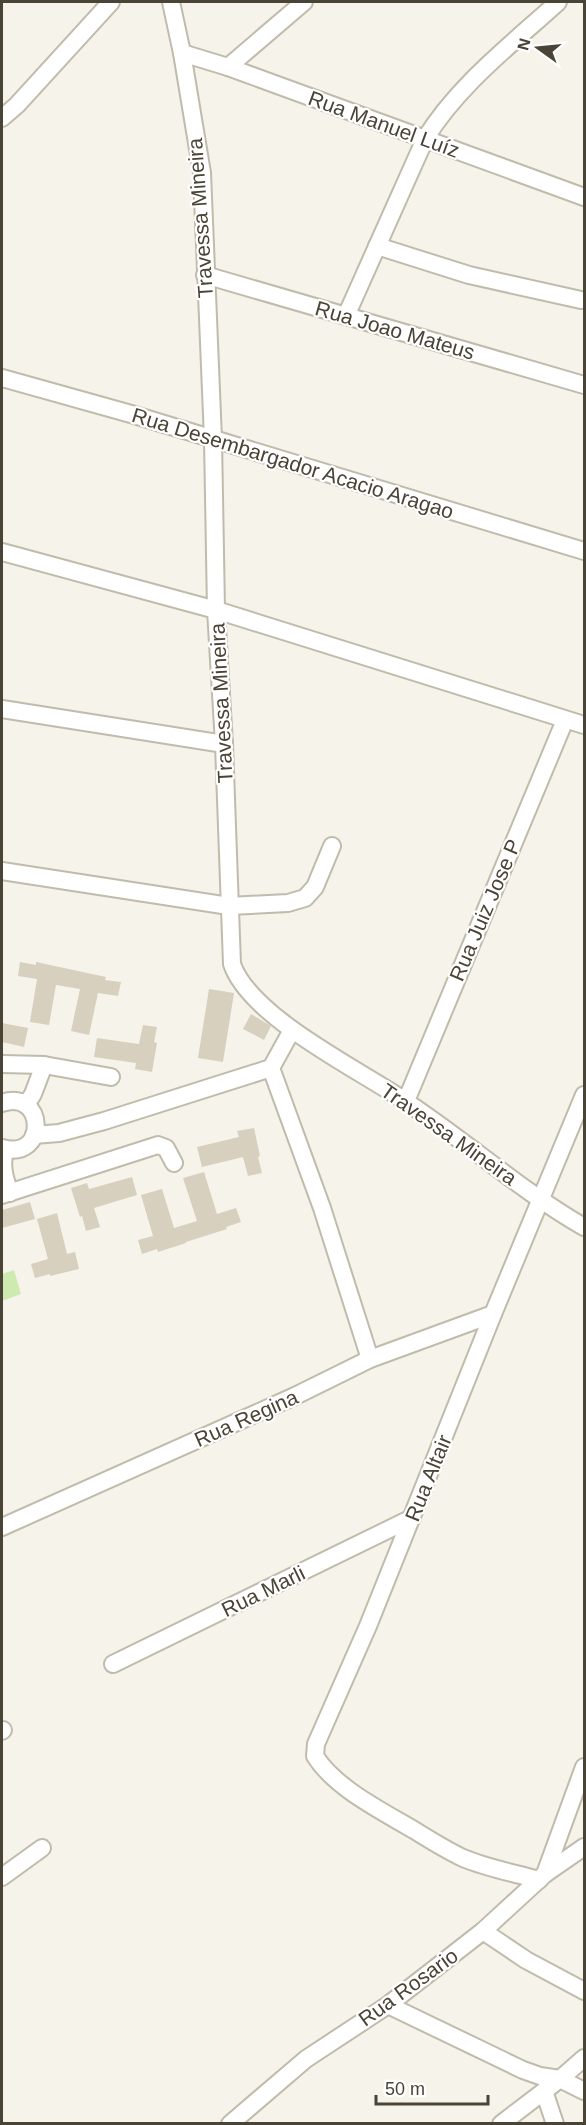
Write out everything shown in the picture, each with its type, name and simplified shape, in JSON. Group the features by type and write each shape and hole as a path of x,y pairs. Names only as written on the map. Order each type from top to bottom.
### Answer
{"street":[{"path":"2,118 9,103 111,2"},
{"name":"Travessa Mineira","path":"171,2 202,173 230,954 235,974 250,994 292,1030 406,1101 542,1200 585,1227"},
{"path":"228,67 304,2"},
{"path":"346,316 425,139 438,119 466,87 558,2"},
{"name":"Rua Manuel Luíz","path":"182,53 228,67 585,197"},
{"path":"377,246 469,275 581,300"},
{"name":"Rua Joao Mateus","path":"205,275 585,385"},
{"name":"Rua Desembargador Acacio Aragao","path":"2,378 131,414 585,551"},
{"path":"2,552 216,610 585,725"},
{"path":"2,709 224,744"},
{"name":"Rua Juiz Jose P","path":"406,1101 565,720"},
{"path":"2,871 229,906 288,903 305,898 315,887 332,846"},
{"path":"34,1135 59,1133 104,1121 271,1068 292,1030"},
{"path":"2,1064 44,1065 111,1077"},
{"path":"26,1105 33,1094 44,1065"},
{"path":"271,1068 322,1208 370,1359"},
{"name":"Rua Altair","path":"542,1877 480,1864 463,1858 354,1794 322,1767 315,1756 319,1738 412,1518 493,1314 585,1095"},
{"path":"2,1103 11,1101 26,1105 35,1116 36,1122 34,1135 27,1145 15,1150 3,1148 2,1167 6,1194 158,1145 166,1148 174,1162"},
{"name":"Rua Regina","path":"2,1527 295,1396 370,1359 493,1314"},
{"name":"Rua Marli","path":"113,1664 412,1518"},
{"path":"542,1877 585,1767"},
{"name":"Rua Rosario","path":"230,2124 306,2059 388,2005 483,1931 542,1877 585,1847"},
{"path":"2,1877 42,1848"},
{"path":"483,1931 526,1960 585,1991"},
{"path":"388,2005 523,2070 540,2076 560,2079 585,2091"},
{"path":"501,2124 585,2058"},
{"path":"544,2091 555,2124"}],"green space":[{"path":"14,1270 21,1294 2,1301 2,1274"}],"building":[{"path":"20,962 36,965 36,962 121,982 118,996 98,993 89,1035 71,1031 80,989 56,985 49,1025 30,1022 37,979 18,976"},
{"path":"209,989 234,993 223,1062 198,1058"},
{"path":"251,1014 271,1026 264,1040 243,1029"},
{"path":"2,1023 28,1028 24,1047 2,1042"},
{"path":"143,1025 157,1027 152,1072 135,1069 136,1063 94,1057 97,1038 139,1044"},
{"path":"254,1128 262,1173 248,1176 243,1157 202,1167 197,1147 239,1137 237,1131"},
{"path":"204,1172 217,1214 236,1208 241,1222 186,1243 158,1252 157,1249 142,1254 138,1240 153,1236 141,1195 162,1189 174,1228 197,1221 183,1178"},
{"path":"132,1177 137,1195 94,1208 100,1227 86,1231 71,1188 87,1183 89,1189"},
{"path":"30,1202 35,1219 2,1228 2,1210"},
{"path":"57,1213 67,1254 75,1252 79,1269 35,1278 31,1264 48,1259 37,1219"}]}
